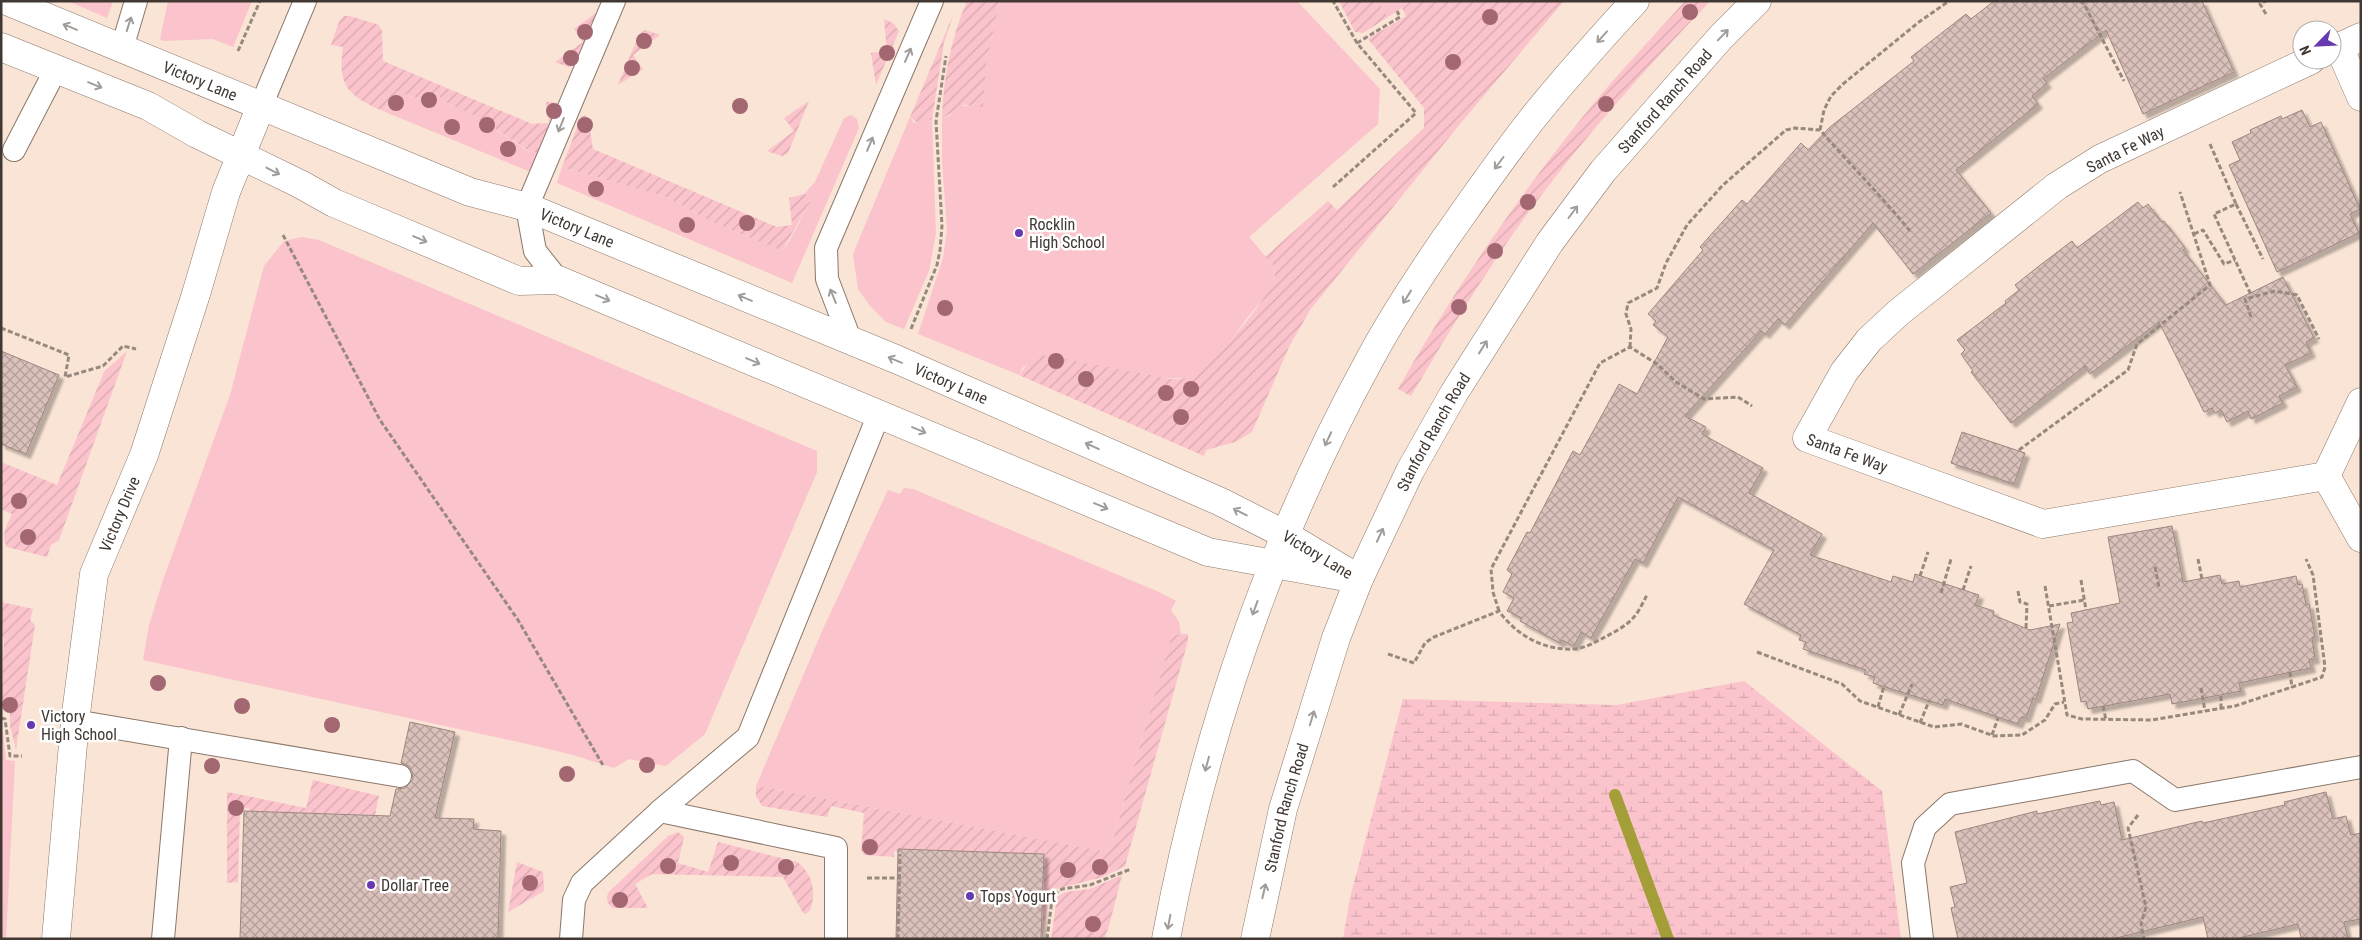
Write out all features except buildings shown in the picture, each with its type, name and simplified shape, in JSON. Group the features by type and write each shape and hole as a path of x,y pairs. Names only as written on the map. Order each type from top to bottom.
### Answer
{"street":[{"name":"Victory Lane","path":"7,1 470,192 527,207 898,360 1221,502 1284,534 1359,579"},
{"path":"1166,939 1177,878 1226,697 1272,563 1331,432 1372,354 1421,274 1479,191 1533,118 1635,1"},
{"name":"Stanford Ranch Road","path":"1255,939 1283,809 1336,638 1359,579 1410,471 1454,393 1550,242 1609,164 1714,44 1757,1"},
{"path":"2344,45 2361,97"},
{"name":"Victory Lane","path":"1,47 148,106 197,134 334,203 519,281 558,280 1208,552 1359,579"},
{"name":"Santa Fe Way","path":"2292,69 2100,159 2057,186 1898,313 1870,340 1844,372 1807,438 2043,524 2326,476"},
{"name":"Victory Drive","path":"56,939 74,720 94,574 144,455 196,294 226,192 261,106"},
{"path":"2361,402 2326,476 2361,538"}],"lane":[{"path":"122,48 136,1"},
{"path":"261,106 305,1"},
{"path":"558,280 535,251 527,207 614,1"},
{"path":"852,342 827,280 826,248 932,1"},
{"path":"14,150 56,69"},
{"path":"571,939 574,900 582,882 660,811 748,737 879,414"},
{"path":"74,720 400,776"},
{"path":"162,939 181,738"},
{"path":"1922,939 1913,863 1924,827 1950,804 2133,771 2175,800 2361,767"},
{"path":"660,811 836,848 836,939"}],"path":[{"path":"238,51 260,1"},
{"path":"1333,1 1357,43 1416,113 1333,187"},
{"path":"1820,130 1824,110 1831,96 1919,22 1949,1"},
{"path":"2266,1 2260,4 2266,14"},
{"path":"2082,2 2124,81"},
{"path":"1357,43 1400,17 1397,12"},
{"path":"898,360 931,280 940,250 942,226 936,120 948,46"},
{"path":"1630,348 1631,329 1626,314 1628,303 1657,288 1666,263 1687,225 1723,186 1786,130 1796,128 1820,130 1862,177 1882,196 1910,231"},
{"path":"2208,142 2263,259"},
{"path":"2019,450 2128,370 2136,344 2210,285 2180,192"},
{"path":"2236,204 2214,214 2252,297"},
{"path":"2194,234 2203,230 2224,264 2235,260"},
{"path":"283,235 380,420 518,620 604,767"},
{"path":"2252,317 2245,299 2276,291 2297,295 2319,339"},
{"path":"1,328 69,355 65,377 103,366 124,346 136,349"},
{"path":"1630,348 1657,364 1676,382 1704,398 1738,397 1752,406"},
{"path":"1630,348 1600,363 1491,570 1493,592 1499,611 1509,625 1527,639 1556,648 1576,649 1593,643 1623,626 1633,618 1647,595"},
{"path":"1920,576 1928,552"},
{"path":"1941,593 1951,559"},
{"path":"2045,586 2067,716 2082,719 2152,720 2242,704 2322,677 2325,667 2313,575 2306,559"},
{"path":"2198,560 2202,579"},
{"path":"1964,590 1971,566"},
{"path":"2155,567 2159,587"},
{"path":"2081,580 2086,610"},
{"path":"2018,591 2020,602 2027,604 2026,628"},
{"path":"2049,606 2084,600"},
{"path":"1388,654 1414,663 1425,643 1434,637 1499,611"},
{"path":"1757,652 1842,684 1860,700 1920,723 1944,727 1961,724 1992,735 2022,736 2045,720 2055,704 2064,702"},
{"path":"2290,672 2292,688"},
{"path":"1898,715 1912,684"},
{"path":"1878,707 1884,686"},
{"path":"2201,688 2205,711"},
{"path":"2220,696 2221,709"},
{"path":"1920,723 1929,701"},
{"path":"2103,706 2106,720"},
{"path":"1,718 5,719 10,756 22,756"},
{"path":"1992,735 1998,718"},
{"path":"2144,939 2141,924 2146,907 2128,828 2157,787"},
{"path":"898,939 900,854"},
{"path":"1047,939 1052,900 1056,893 1062,890 1090,885 1131,869"}],"green space":[{"path":"68,1 113,1 107,18"},
{"path":"168,1 252,1 233,47 213,39 164,41 160,39"},
{"path":"967,1 1000,1 987,59 983,107 963,105 942,119 949,59 956,29"},
{"path":"1000,1 1297,1 1380,89 1378,124 1249,237 1274,266 1273,281 1266,294 1223,350 1209,365 1192,376 1164,378 1043,355 1023,367 1019,375 918,334 943,258 947,230 942,161 942,119 949,116 959,106 983,106 987,59"},
{"path":"1339,1 1378,1 1388,17 1363,33 1355,32"},
{"path":"1378,1 1413,1 1388,17"},
{"path":"1412,1 1564,1 1460,124 1310,310 1289,347 1252,432 1235,442 1206,450 1204,456 1019,375 1029,362 1043,355 1171,379 1180,379 1194,375 1215,357 1254,312 1272,283 1275,268 1265,257 1328,201 1337,210 1424,128 1424,108 1368,39 1406,16 1402,8"},
{"path":"1685,1 1710,1 1614,106 1546,188 1480,283 1411,396 1398,389 1442,314 1515,206 1605,90"},
{"path":"597,12 576,65 568,67 555,62 583,42 574,29"},
{"path":"954,13 944,43 932,119 920,125 910,117"},
{"path":"344,16 379,25 382,31 383,61 532,124 549,123 546,102 554,102 557,108 541,153 529,151 477,117 443,101 438,94 424,100 404,94 399,103 388,106 383,111 354,95 344,81 342,72 343,47 331,45 339,22"},
{"path":"884,19 893,23 899,31 876,85 871,53 887,51"},
{"path":"645,30 660,35 633,55 643,69 618,85 639,34"},
{"path":"404,94 424,100 438,94 443,101 477,117 528,151 541,153 533,173 383,111"},
{"path":"809,101 788,153 782,156 767,151 794,131 784,118"},
{"path":"585,115 588,118 593,149 777,227 792,225 789,198 804,194 807,195 810,202 782,251 712,222 666,197 562,167 581,117"},
{"path":"851,115 857,119 859,128 792,283 557,183 562,167 666,197 712,222 782,251 810,202 807,195 804,194 815,182 844,118"},
{"path":"910,117 914,123 928,122 932,119 936,233 929,271 904,329 886,322 870,306 858,289 853,254"},
{"path":"302,237 319,240 817,451 817,472 705,734 666,766 629,759 614,768 532,745 143,660 149,625 163,580 230,395 264,266 284,241"},
{"path":"127,351 59,540 51,545 47,557 7,547 4,535 12,514 1,509 1,462 57,485 104,372"},
{"path":"904,488 913,489 1159,592 1176,601 1171,610 1179,622 1181,634 1172,635 1111,847 1103,851 756,786 823,629 888,490 900,494"},
{"path":"1,602 33,609 30,620 35,625 16,749 10,726 10,710 1,709 4,638 1,636"},
{"path":"1188,634 1188,641 1125,866 1103,877 1056,889 1048,900 1042,939 1044,854 899,849 898,852 894,851 894,857 864,855 861,850 864,813 831,806 827,817 762,806 756,796 756,786 1103,851 1111,847 1172,635"},
{"path":"1744,681 1882,791 1901,939 1343,939 1350,898 1403,699 1617,705"},
{"path":"1,731 3,731 6,760 15,761 6,939 1,939"},
{"path":"313,780 379,796 375,815 249,811 249,808 240,809 238,882 227,883 227,792 306,808"},
{"path":"678,832 684,837 678,863 708,872 718,842 797,862 806,871 812,883 813,897 810,910 806,914 803,913 783,877 652,874 635,884 648,908 613,908 607,899 609,892 668,836"},
{"path":"517,862 543,872 544,891 508,912"},
{"path":"1122,875 1104,939 1051,939 1057,897 1065,892 1090,889"}],"waterway":[{"path":"1615,795 1668,939"}],"place":[{"name":"Rocklin High School","path":"1019,233"},
{"name":"Victory High School","path":"31,725"},
{"name":"Dollar Tree","path":"371,885"},
{"name":"Tops Yogurt","path":"970,896"}]}
